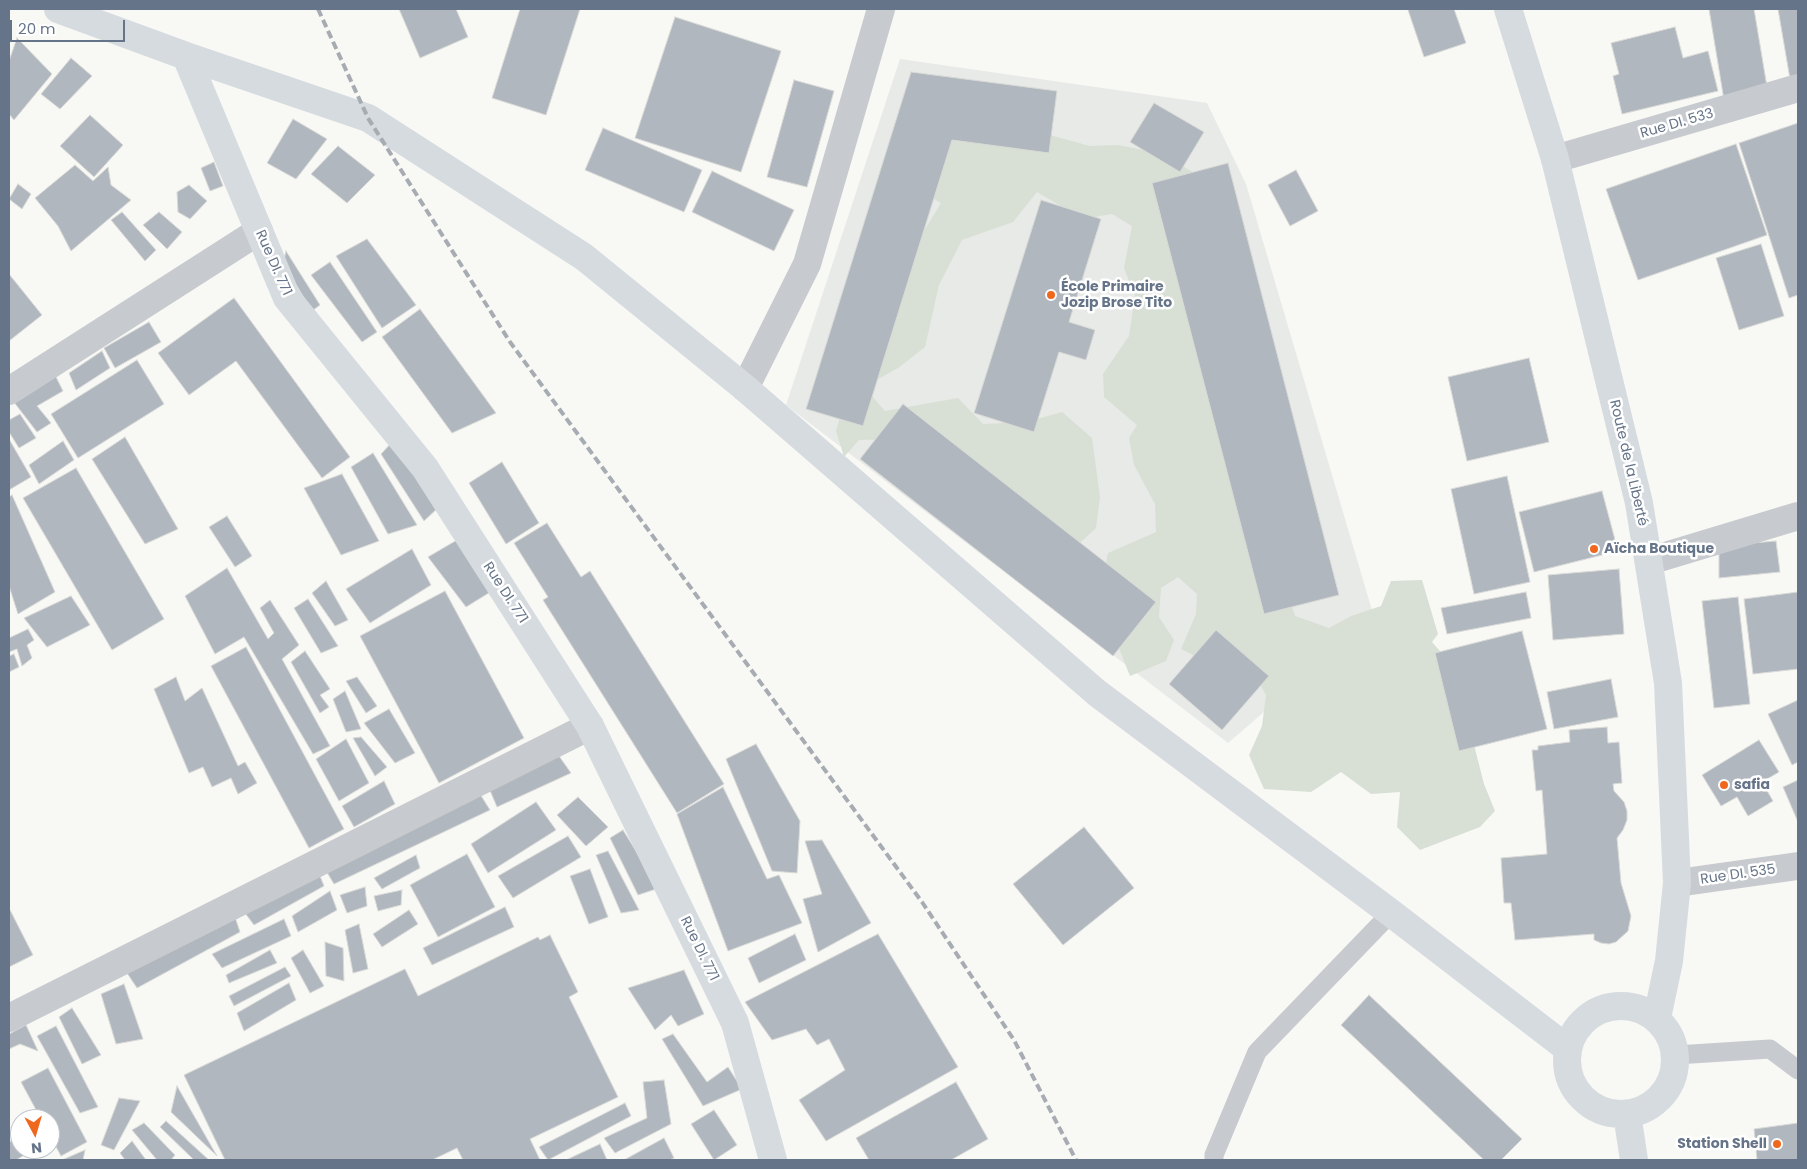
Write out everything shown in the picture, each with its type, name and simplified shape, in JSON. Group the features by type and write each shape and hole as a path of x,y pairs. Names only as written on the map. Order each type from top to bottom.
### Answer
{"main road":[{"path":"58,9 186,56 368,118 584,258 745,388 1097,693 1391,913 1568,1049"},
{"name":"Route de la Liberté","path":"1508,9 1555,159 1639,503 1668,683 1677,883 1669,961 1657,1018"},
{"name":"Rue DI. 771","path":"186,56 287,298 425,468 590,726 735,1023 773,1160"},
{"path":"1622,1005 1641,1008 1657,1018 1670,1035 1676,1055 1674,1076 1664,1095 1647,1108 1627,1114 1601,1111 1581,1097 1568,1074 1568,1049 1574,1032 1586,1017 1603,1008 1622,1005"},
{"path":"1627,1114 1634,1160"}],"street":[{"path":"745,388 807,264 881,9"},
{"name":"Rue DI. 533","path":"1555,159 1798,88"},
{"path":"9,391 259,231"},
{"path":"1649,562 1798,516"},
{"path":"9,1018 590,726"},
{"name":"Rue DI. 535","path":"1677,883 1798,866"}],"lane":[{"path":"1214,1160 1214,1155 1257,1052 1391,913"},
{"path":"1676,1055 1770,1049 1798,1070"}],"shaded area":[{"name":"École Primaire Jozip Brose Tito","path":"900,59 1207,103 1246,184 1374,617 1228,743 786,405"},
{"path":"908,127 1031,130 1090,146 1118,145 1159,153 1202,177 1284,580 1295,616 1329,628 1351,616 1381,606 1391,581 1422,580 1438,634 1432,642 1454,667 1484,784 1495,811 1480,827 1420,850 1397,827 1400,792 1371,794 1341,772 1311,792 1264,789 1249,755 1262,726 1266,695 1253,672 1217,667 1181,649 1196,614 1197,594 1178,577 1161,588 1159,617 1174,640 1166,661 1130,676 1114,636 1100,590 1108,553 1156,532 1155,504 1134,465 1129,438 1137,425 1104,397 1103,374 1129,336 1135,296 1124,268 1132,226 1112,214 1083,219 1037,192 1013,222 962,240 939,285 925,347 898,368 864,387 885,411 958,398 983,424 1026,422 1062,412 1092,438 1100,497 1096,528 1070,552 907,439 859,440 844,457 836,431 843,407 907,259 941,203 912,186"}],"building":[{"path":"399,9 456,9 468,37 420,58"},
{"path":"520,9 580,9 546,115 492,98"},
{"path":"1454,9 1466,43 1424,57 1408,10"},
{"path":"1709,9 1754,9 1768,93 1724,100"},
{"path":"1778,9 1798,9 1798,77 1790,79"},
{"path":"675,17 781,51 741,172 635,138"},
{"path":"1675,27 1683,58 1708,51 1718,91 1622,114 1613,76 1619,74 1611,43"},
{"path":"17,38 52,74 14,120 9,114 9,61"},
{"path":"71,58 92,76 60,109 41,94"},
{"path":"911,72 1057,91 1049,153 952,140 863,426 806,409"},
{"path":"794,80 834,91 807,187 767,177"},
{"path":"1154,103 1204,132 1180,172 1130,142"},
{"path":"90,115 123,145 94,177 60,146"},
{"path":"293,119 327,139 296,179 267,163"},
{"path":"1798,123 1798,295 1789,298 1739,143"},
{"path":"603,128 702,170 684,212 585,170"},
{"path":"1736,144 1767,235 1638,280 1606,189"},
{"path":"338,146 375,175 347,203 311,174"},
{"path":"214,162 223,186 210,191 201,168"},
{"path":"1228,163 1339,595 1264,614 1152,183"},
{"path":"75,165 93,181 108,167 111,185 131,200 71,251 58,226 35,198"},
{"path":"1296,170 1318,211 1290,226 1268,185"},
{"path":"712,171 794,210 774,251 692,212"},
{"path":"18,184 31,194 22,209 9,199"},
{"path":"189,185 207,201 190,219 178,212 177,192"},
{"path":"1041,200 1101,219 1069,322 1095,330 1086,360 1059,352 1034,432 974,413"},
{"path":"122,212 156,250 145,261 111,220"},
{"path":"159,212 182,232 167,249 143,225"},
{"path":"367,239 416,305 382,328 336,256"},
{"path":"1761,244 1784,316 1739,330 1716,258"},
{"path":"286,251 320,305 312,311 283,263"},
{"path":"330,262 377,332 362,342 311,275"},
{"path":"9,274 42,315 9,341"},
{"path":"234,298 350,457 322,478 236,361 189,395 158,353"},
{"path":"420,309 496,413 452,433 382,337"},
{"path":"149,322 161,342 115,368 104,348"},
{"path":"102,351 110,368 76,390 69,373"},
{"path":"1529,358 1549,442 1467,461 1448,377"},
{"path":"137,360 164,404 78,458 51,414"},
{"path":"52,369 63,391 37,406 51,423 37,432 10,397"},
{"path":"903,404 1156,602 1113,656 860,459"},
{"path":"20,414 36,438 19,448 9,432 9,420"},
{"path":"125,437 178,529 145,544 92,459"},
{"path":"9,439 31,477 9,490"},
{"path":"394,440 440,506 424,521 381,454"},
{"path":"63,441 74,460 39,484 29,465"},
{"path":"373,453 417,525 388,534 351,467"},
{"path":"502,462 539,523 506,544 469,483"},
{"path":"76,468 164,619 112,650 23,498"},
{"path":"342,474 379,541 341,555 304,488"},
{"path":"1507,476 1530,582 1474,594 1451,489"},
{"path":"1602,491 1618,551 1534,572 1519,512"},
{"path":"12,495 55,592 18,614 9,586 9,497"},
{"path":"227,516 252,556 235,567 209,527"},
{"path":"547,523 581,577 590,571 724,784 677,813 543,600 548,597 514,543"},
{"path":"457,540 492,591 466,607 428,557"},
{"path":"1776,541 1780,572 1719,578 1719,546"},
{"path":"412,549 431,585 370,623 346,589"},
{"path":"227,568 268,639 274,633 260,608 270,600 299,645 282,659 330,746 313,754 244,637 215,654 185,596"},
{"path":"1619,569 1624,634 1553,640 1548,575"},
{"path":"326,581 348,620 335,626 312,593"},
{"path":"445,591 524,738 439,783 360,636"},
{"path":"1526,592 1531,618 1447,634 1441,608"},
{"path":"1798,592 1798,669 1753,674 1744,599"},
{"path":"71,596 90,625 47,647 24,618"},
{"path":"1738,597 1750,704 1714,708 1702,601"},
{"path":"308,599 338,646 321,653 294,608"},
{"path":"28,629 34,640 27,645 32,658 22,666 17,649 9,652 9,638"},
{"path":"1216,630 1269,676 1222,730 1169,684"},
{"path":"1522,631 1547,729 1459,751 1435,653"},
{"path":"246,647 344,829 309,848 211,666"},
{"path":"305,651 330,689 320,695 329,707 320,713 291,662"},
{"path":"14,654 19,667 9,672 9,656"},
{"path":"176,677 185,701 202,688 238,766 245,762 257,783 238,794 231,778 212,787 203,767 189,773 154,689"},
{"path":"357,677 377,706 366,713 346,681"},
{"path":"1611,679 1618,717 1554,729 1547,692"},
{"path":"345,691 361,729 346,732 333,699"},
{"path":"1798,700 1798,762 1792,765 1768,714"},
{"path":"389,709 415,753 395,763 364,723"},
{"path":"1607,727 1608,743 1619,742 1622,783 1613,784 1614,791 1624,802 1627,811 1627,820 1617,838 1621,883 1631,916 1628,931 1616,942 1609,944 1594,940 1594,934 1515,940 1511,903 1504,903 1501,858 1547,854 1542,790 1536,791 1532,750 1538,750 1538,746 1570,742 1569,730"},
{"path":"361,737 387,767 375,776 353,738"},
{"path":"346,739 369,783 339,801 316,759"},
{"path":"1759,740 1779,772 1762,782 1773,801 1748,816 1737,797 1721,806 1702,775"},
{"path":"756,744 800,821 797,873 772,871 726,759"},
{"path":"559,756 571,773 497,807 489,788"},
{"path":"1798,780 1798,822 1783,787"},
{"path":"384,781 395,804 354,827 342,806"},
{"path":"723,787 767,879 779,875 802,923 728,951 677,814"},
{"path":"480,794 490,810 334,884 325,869"},
{"path":"578,797 608,827 586,846 557,815"},
{"path":"536,802 556,830 488,873 471,844"},
{"path":"1084,827 1134,888 1063,945 1013,884"},
{"path":"623,830 659,888 638,895 610,838"},
{"path":"568,836 581,857 513,898 498,876"},
{"path":"822,840 871,923 818,952 803,899 822,894 805,841"},
{"path":"608,851 639,910 621,913 596,855"},
{"path":"467,854 495,907 438,937 410,885"},
{"path":"416,855 420,868 382,889 374,878"},
{"path":"590,869 608,917 589,924 570,876"},
{"path":"318,871 324,886 254,925 245,913"},
{"path":"365,887 367,906 347,913 340,895"},
{"path":"402,890 401,905 378,911 374,896"},
{"path":"330,891 337,910 298,932 292,916"},
{"path":"505,907 514,927 432,965 423,948"},
{"path":"9,908 33,955 9,967"},
{"path":"409,910 418,924 382,947 373,934"},
{"path":"234,914 240,932 137,988 125,970"},
{"path":"284,919 291,936 222,968 212,954"},
{"path":"359,924 368,969 353,973 345,930"},
{"path":"795,934 806,960 759,983 748,958"},
{"path":"878,934 958,1067 826,1141 799,1100 845,1070 829,1039 817,1045 806,1029 772,1040 745,1002"},
{"path":"550,935 578,992 569,997 618,1097 530,1139 540,1160 463,1160 457,1148 432,1160 225,1160 184,1075 405,969 418,996 538,937 540,940"},
{"path":"325,942 343,948 344,981 326,976"},
{"path":"270,950 277,963 229,983 226,975"},
{"path":"303,950 324,986 310,993 291,958"},
{"path":"285,967 291,976 234,1006 229,996"},
{"path":"684,970 704,1014 678,1026 671,1015 655,1030 628,988"},
{"path":"289,983 296,1000 244,1031 237,1013"},
{"path":"124,984 143,1039 116,1044 101,994"},
{"path":"1369,995 1522,1139 1501,1160 1484,1160 1341,1025"},
{"path":"72,1008 101,1055 82,1064 59,1017"},
{"path":"26,1025 38,1051 20,1044 9,1049 9,1034"},
{"path":"56,1026 98,1107 80,1113 37,1036"},
{"path":"673,1034 707,1082 728,1067 742,1089 703,1106 662,1039"},
{"path":"48,1068 87,1142 61,1156 60,1109 36,1109 21,1082"},
{"path":"664,1080 671,1124 615,1153 604,1138 647,1118 643,1082"},
{"path":"956,1082 988,1139 951,1160 869,1160 856,1138"},
{"path":"177,1086 217,1156 171,1112"},
{"path":"119,1098 140,1101 114,1150 101,1145"},
{"path":"625,1103 631,1116 548,1160 539,1147"},
{"path":"714,1110 737,1145 714,1160 691,1124"},
{"path":"166,1121 209,1160 194,1160 160,1127"},
{"path":"144,1123 175,1155 171,1160 157,1160 132,1130"},
{"name":"Station Shell","path":"1798,1123 1798,1160 1757,1160 1754,1129"},
{"path":"664,1138 674,1158 669,1160 624,1160"},
{"path":"132,1141 146,1160 125,1160 120,1153"},
{"path":"9,1142 10,1159 18,1159 16,1160 9,1160"},
{"path":"600,1144 607,1160 566,1160"},
{"path":"85,1150 83,1160 62,1160"}],"railway":[{"path":"318,9 368,118 510,342 922,902 1014,1040 1076,1160"}],"place":[{"name":"École Primaire Jozip Brose Tito","path":"1051,295"},
{"name":"Aïcha Boutique","path":"1594,549"},
{"name":"safia","path":"1724,785"},
{"name":"Station Shell","path":"1777,1144"}]}
